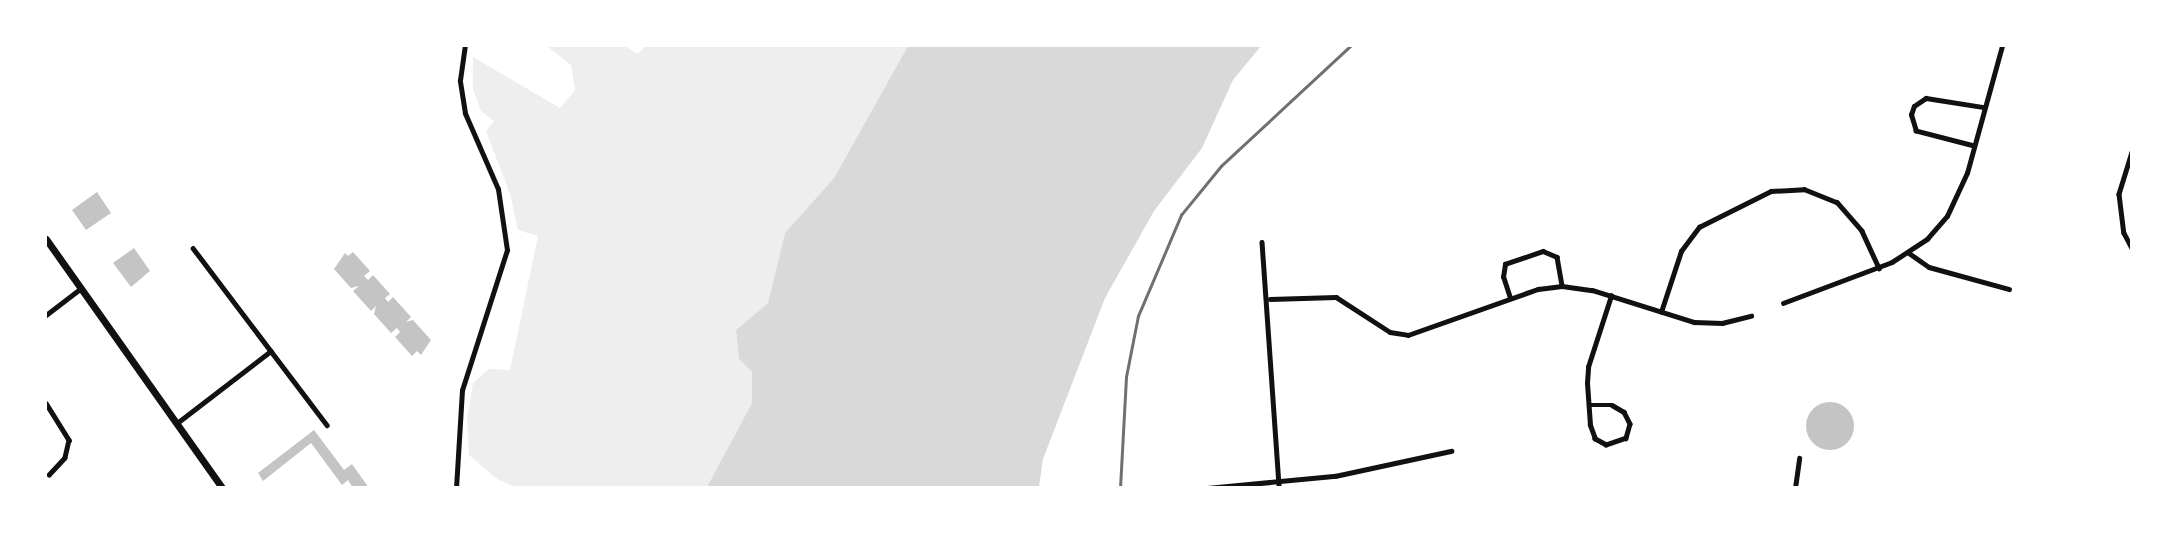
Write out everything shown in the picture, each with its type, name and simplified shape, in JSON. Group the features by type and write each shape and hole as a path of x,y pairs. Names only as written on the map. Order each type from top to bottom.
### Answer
{"highway":[{"path":"46,239 222,488"}],"street":[{"path":"456,488 463,390 507,250 498,189 465,113 460,80 465,46"},
{"path":"1783,303 1879,268 1909,253 1947,216 1959,195 2003,46"},
{"path":"1974,146 1916,131 1911,115 1914,106 1926,98 1983,107"},
{"path":"2132,152 2119,194 2124,233 2132,248"},
{"path":"1661,312 1681,251 1699,227 1771,191 1804,189 1837,202 1862,231 1879,268"},
{"path":"1262,242 1270,299 1279,485"},
{"path":"193,248 327,425"},
{"path":"1510,298 1503,277 1506,264 1530,254 1543,251 1557,257 1562,286"},
{"path":"1909,253 1929,267 2009,289"},
{"path":"1270,299 1336,297 1390,332 1408,335 1510,298 1562,286 1611,296 1694,322 1722,323 1751,316"},
{"path":"46,315 80,289"},
{"path":"1589,405 1612,405 1625,412 1630,424 1626,438 1614,446 1595,439 1589,405 1588,367 1611,296"},
{"path":"176,424 271,351"},
{"path":"46,403 69,440 65,458 49,475"},
{"path":"1207,488 1279,485 1451,451"},
{"path":"1795,488 1799,458"}],"shaded area":[{"path":"547,46 625,46 638,54 645,46 908,46 834,178 785,233 768,303 736,330 739,359 752,372 752,403 707,487 516,487 497,479 469,455 467,419 473,383 489,369 510,370 538,236 518,230 510,194 486,131 494,121 481,111 473,89 473,57 560,108 575,90 571,65"},
{"path":"908,46 1261,46 1233,80 1202,148 1154,211 1105,298 1043,459 1039,487 707,487 752,403 752,372 739,359 736,330 768,303 785,233 834,178"}],"building":[{"path":"97,192 111,213 86,230 72,210"},
{"path":"134,248 150,271 131,287 113,263"},
{"path":"353,252 370,271 364,276 368,280 373,275 390,294 385,298 388,302 393,297 411,317 406,322 413,320 431,340 421,355 417,351 412,356 395,337 400,332 397,328 391,333 374,314 376,306 371,311 353,291 359,286 351,288 334,269 345,253 348,256"},
{"path":"1830,402 1847,409 1854,426 1847,443 1830,450 1813,443 1806,426 1813,409"},
{"path":"314,430 344,470 352,464 369,488 353,488 348,480 342,485 311,443 263,481 258,473"}],"railway":[{"path":"1120,488 1126,377 1138,316 1181,215 1221,166 1350,46"}]}
